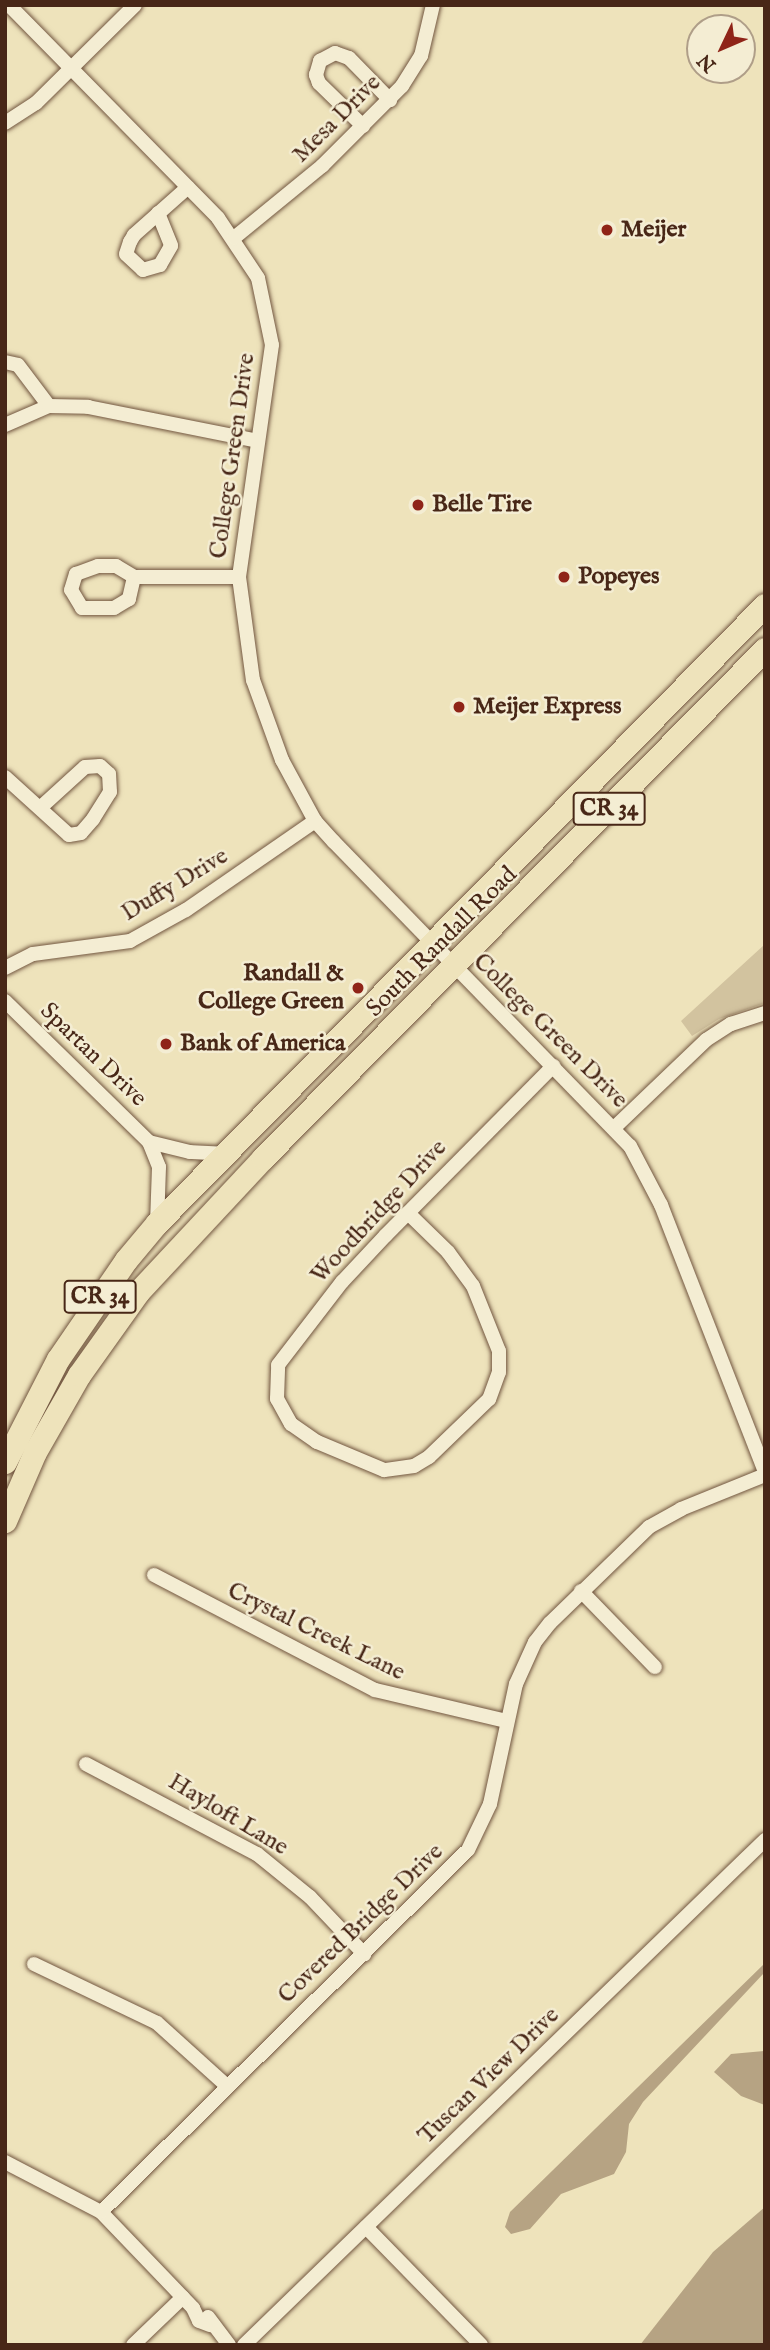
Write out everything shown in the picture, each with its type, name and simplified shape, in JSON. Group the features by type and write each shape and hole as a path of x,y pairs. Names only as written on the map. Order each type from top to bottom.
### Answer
{"main road":[{"name":"South Randall Road","path":"5,1462 65,1349 126,1260 157,1223 765,605"},
{"name":"South Randall Road","path":"5,1521 35,1452 79,1375 139,1291 765,649"}],"street":[{"name":"College Green Drive","path":"9,5 188,187 234,238 258,278 271,329 272,345 239,577 253,680 282,760 315,821 431,946 615,1127 645,1171 661,1205 765,1474"},
{"path":"5,123 36,103 135,5"},
{"name":"Mesa Drive","path":"234,238 302,185 390,100 421,56 433,5"},
{"path":"363,126 320,83 316,75 320,61 335,53 349,58 390,100"},
{"path":"158,213 188,187"},
{"path":"5,362 18,365 49,406"},
{"path":"5,425 49,406 88,407 258,441"},
{"path":"134,577 239,577"},
{"path":"5,777 69,835 87,826 110,792 112,780 106,770 85,768 41,807"},
{"name":"Duffy Drive","path":"5,968 33,954 130,941 186,910 315,821"},
{"name":"Spartan Drive","path":"5,1001 149,1142 159,1167 157,1223"},
{"path":"615,1127 706,1040 731,1024 765,1013"},
{"name":"Woodbridge Drive","path":"408,1213 448,1252 473,1286 499,1351 499,1371 489,1399 429,1457 397,1470 384,1469 306,1437 280,1408 275,1375 287,1349 408,1213 553,1066"},
{"name":"Spartan Drive","path":"149,1142 190,1152 226,1154"},
{"name":"Covered Bridge Drive","path":"102,2212 468,1850 490,1804 516,1684 535,1642 623,1549 668,1515 765,1474"},
{"name":"Crystal Creek Lane","path":"154,1575 375,1690 506,1721"},
{"path":"581,1591 655,1667"},
{"name":"Hayloft Lane","path":"86,1763 257,1854 310,1897 364,1954"},
{"name":"Tuscan View Drive","path":"244,2345 765,1840"},
{"path":"34,1964 157,2023 227,2086"},
{"path":"5,2162 102,2212 183,2297 195,2311 199,2321 210,2325 229,2345"},
{"path":"366,2227 481,2345"},
{"path":"133,2345 183,2297"}],"shaded area":[{"path":"765,944 765,1003 719,1019 692,1036 681,1021"},
{"path":"765,1963 765,1972 643,2102 629,2124 626,2152 614,2174 561,2194 530,2229 511,2234 505,2227 510,2212"},
{"path":"765,2051 765,2105 741,2096 714,2072 731,2054"},
{"path":"765,2207 765,2345 640,2345 713,2252"}],"place":[{"name":"Meijer","path":"607,230"},
{"name":"Belle Tire","path":"418,505"},
{"name":"Popeyes","path":"564,577"},
{"name":"Meijer Express","path":"459,707"},
{"name":"Randall & College Green","path":"358,988"},
{"name":"Bank of America","path":"166,1044"}]}
